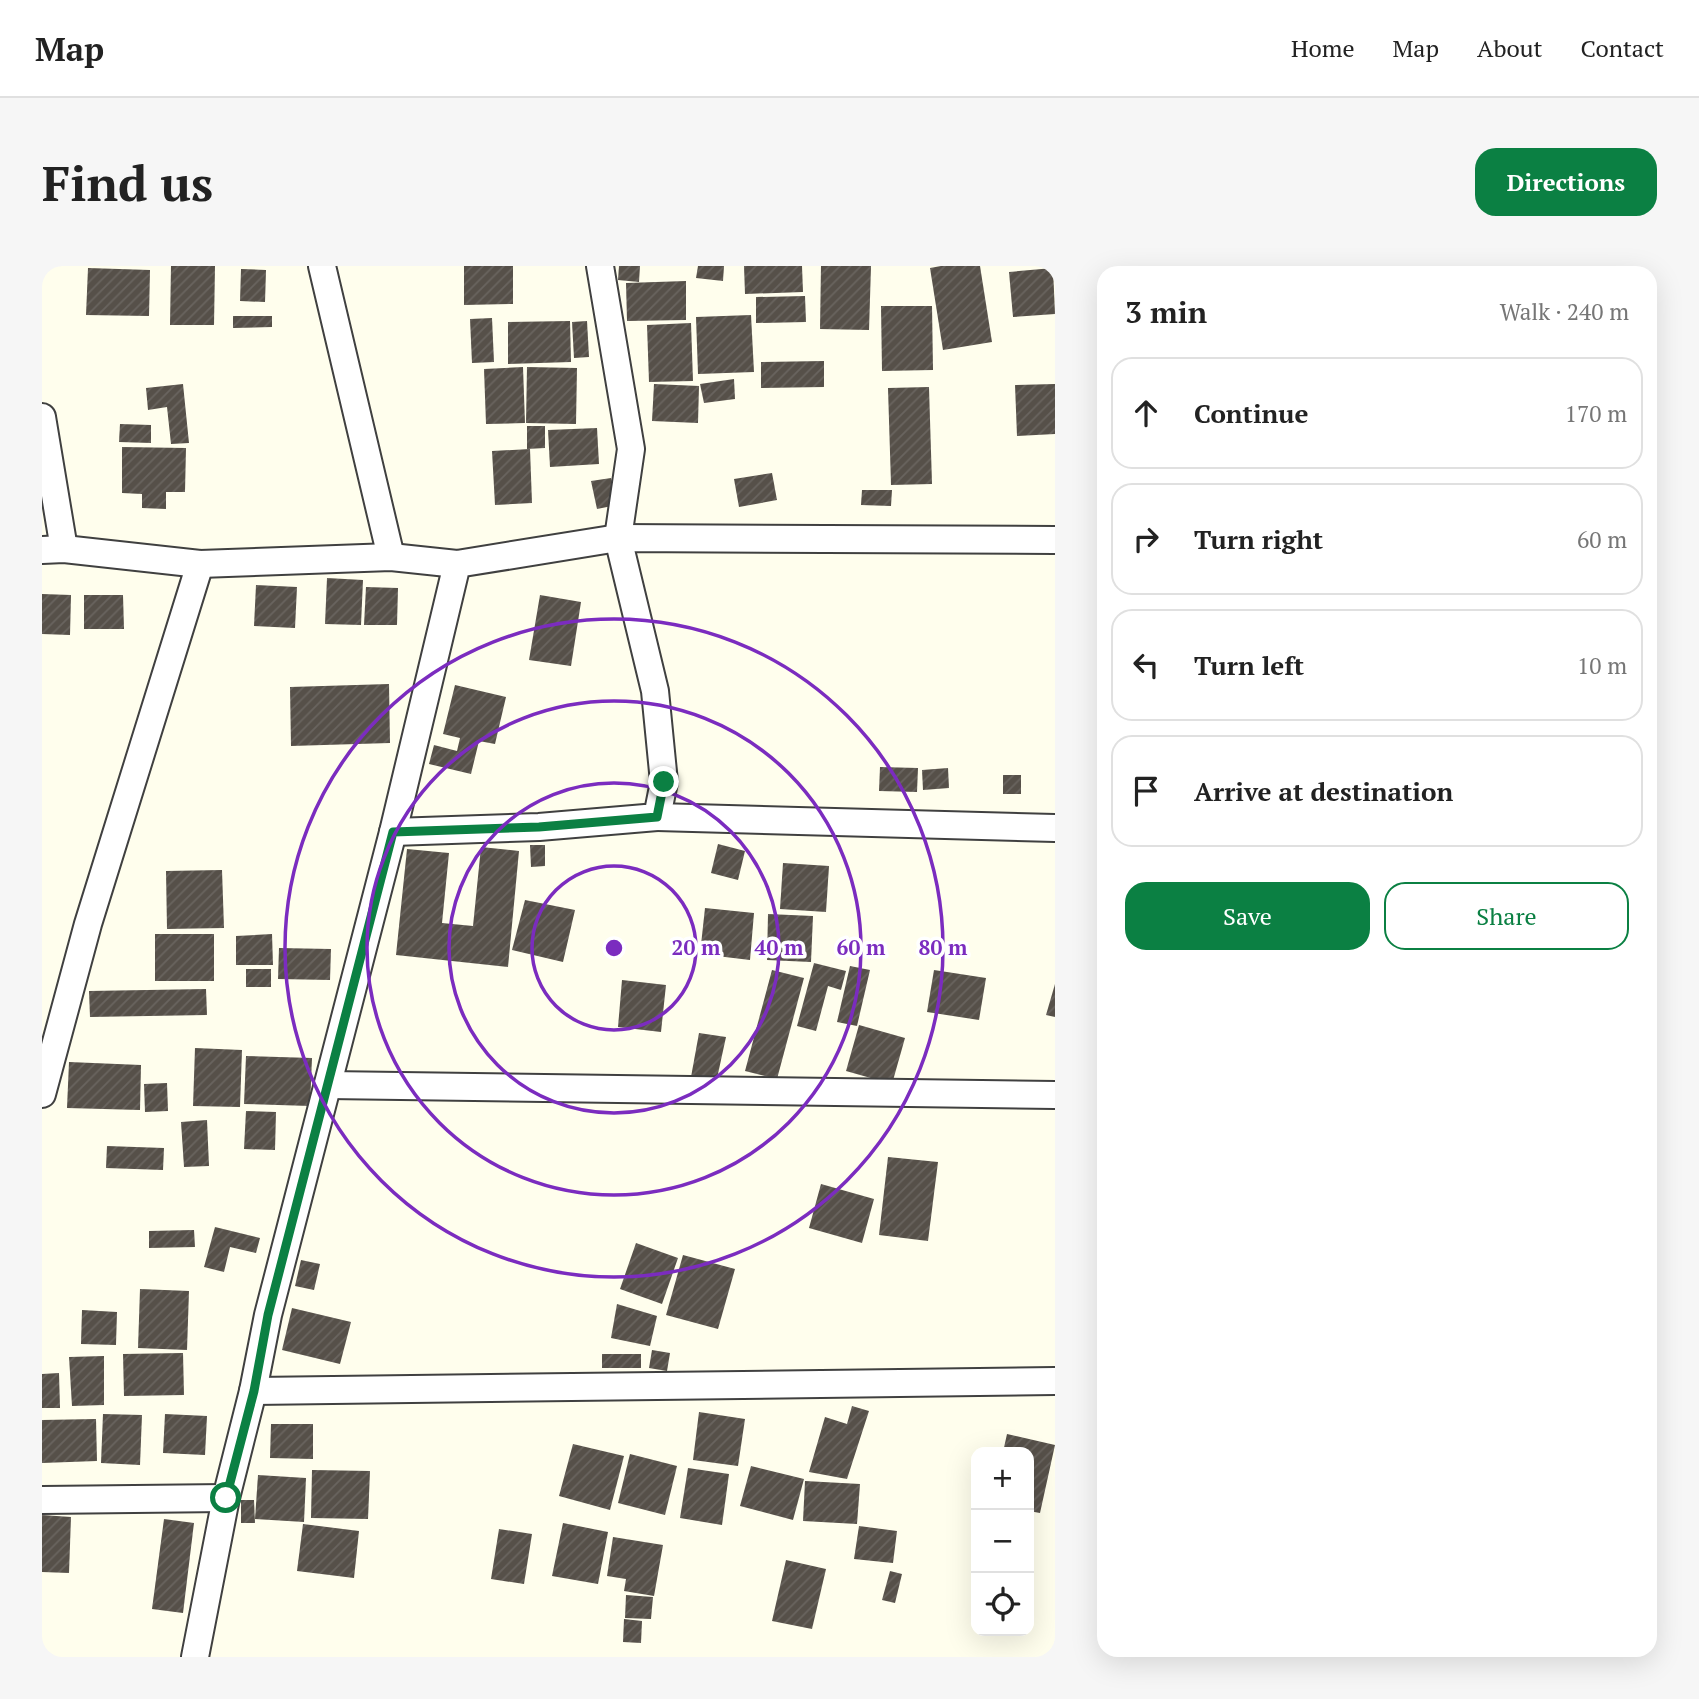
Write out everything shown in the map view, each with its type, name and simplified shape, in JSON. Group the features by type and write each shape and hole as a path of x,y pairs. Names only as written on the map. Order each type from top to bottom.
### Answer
{"street":[{"path":"322,266 391,557"},
{"path":"600,266 631,449 618,538 655,691 664,782 657,817"},
{"path":"42,417 53,550 200,564 391,557 457,564 618,538 1055,540"},
{"path":"42,1094 88,923 200,564"},
{"path":"195,1657 226,1498 254,1391 268,1315 393,832 457,564"},
{"path":"393,832 539,827 657,817 1055,828"},
{"path":"328,1085 1055,1095"},
{"path":"254,1391 1055,1381"},
{"path":"42,1500 226,1498"}],"building":[{"path":"171,266 215,266 214,325 170,325"},
{"path":"464,266 513,266 513,304 464,305"},
{"path":"619,266 640,266 639,282 618,280"},
{"path":"698,266 724,266 723,281 696,278"},
{"path":"744,266 802,266 803,292 745,294"},
{"path":"821,266 871,266 869,330 820,329"},
{"path":"980,266 992,342 943,350 930,268"},
{"path":"88,268 150,270 149,316 86,315"},
{"path":"1053,268 1055,314 1013,317 1009,272"},
{"path":"241,269 266,270 265,302 240,301"},
{"path":"686,281 686,320 627,321 626,283"},
{"path":"805,296 806,322 756,323 756,297"},
{"path":"881,306 932,306 933,370 882,371"},
{"path":"751,315 754,372 698,374 696,317"},
{"path":"233,316 272,316 272,327 233,328"},
{"path":"492,318 494,362 472,363 470,319"},
{"path":"570,321 571,362 508,364 508,322"},
{"path":"587,321 589,357 574,358 572,322"},
{"path":"691,323 693,381 649,382 647,325"},
{"path":"824,361 824,387 761,388 761,362"},
{"path":"523,367 525,423 486,424 484,369"},
{"path":"527,367 577,368 576,424 526,423"},
{"path":"734,379 735,399 704,403 700,384"},
{"path":"183,384 189,443 171,444 167,407 148,410 146,388"},
{"path":"654,384 699,386 698,423 652,421"},
{"path":"1055,384 1055,434 1017,436 1015,385"},
{"path":"929,387 932,484 891,485 888,388"},
{"path":"120,424 151,425 151,443 119,442"},
{"path":"527,426 545,426 545,448 527,449"},
{"path":"597,428 599,464 550,467 548,430"},
{"path":"122,447 186,448 185,492 166,492 166,509 142,508 142,494 122,493"},
{"path":"530,449 532,503 495,505 492,451"},
{"path":"772,473 777,500 739,507 734,479"},
{"path":"611,478 617,505 597,509 591,481"},
{"path":"862,490 892,490 891,506 861,505"},
{"path":"327,578 363,580 361,625 325,624"},
{"path":"256,585 297,587 295,628 254,626"},
{"path":"366,587 398,588 397,625 364,625"},
{"path":"42,594 71,595 70,635 42,634"},
{"path":"84,595 123,595 124,629 84,629"},
{"path":"540,595 581,602 571,666 529,660"},
{"path":"389,684 390,743 291,746 290,687"},
{"path":"455,685 506,697 495,744 479,741 471,774 429,764 434,745 457,751 460,738 443,734"},
{"path":"880,767 918,768 917,792 879,791"},
{"path":"948,768 949,788 923,790 922,770"},
{"path":"1003,775 1021,775 1021,794 1003,794"},
{"path":"718,844 745,851 738,880 711,873"},
{"path":"530,845 545,845 545,866 531,867"},
{"path":"481,847 519,851 508,967 396,955 407,849 449,853 442,923 473,926"},
{"path":"783,863 829,866 826,912 780,909"},
{"path":"222,870 224,928 167,929 166,871"},
{"path":"525,900 575,910 563,962 512,950"},
{"path":"705,908 754,913 750,960 700,954"},
{"path":"768,914 813,916 811,962 767,960"},
{"path":"155,934 214,934 214,981 155,981"},
{"path":"272,934 273,965 236,965 236,936"},
{"path":"279,948 331,949 330,980 278,979"},
{"path":"814,963 846,971 841,990 828,986 816,1031 797,1026"},
{"path":"850,966 870,970 857,1026 837,1022"},
{"path":"246,969 271,969 271,987 246,987"},
{"path":"772,970 804,978 777,1079 745,1071"},
{"path":"934,970 986,978 979,1020 927,1012"},
{"path":"622,980 666,985 661,1032 618,1027"},
{"path":"1055,984 1055,1017 1046,1015"},
{"path":"206,989 207,1015 90,1017 89,991"},
{"path":"859,1025 905,1038 892,1084 846,1071"},
{"path":"699,1033 726,1037 716,1083 691,1077"},
{"path":"195,1048 242,1050 240,1107 193,1106"},
{"path":"246,1056 312,1058 310,1106 244,1104"},
{"path":"69,1062 141,1065 140,1110 67,1108"},
{"path":"167,1083 168,1111 145,1112 144,1084"},
{"path":"246,1111 276,1112 275,1150 244,1149"},
{"path":"207,1120 209,1166 184,1167 181,1122"},
{"path":"107,1146 164,1148 163,1170 106,1168"},
{"path":"888,1157 938,1162 928,1241 879,1235"},
{"path":"821,1184 874,1199 862,1243 809,1228"},
{"path":"215,1227 260,1238 256,1253 230,1247 224,1272 204,1267"},
{"path":"194,1230 195,1247 149,1248 149,1231"},
{"path":"636,1243 678,1258 662,1304 620,1289"},
{"path":"683,1255 735,1269 718,1329 666,1315"},
{"path":"301,1260 320,1264 314,1290 295,1286"},
{"path":"140,1289 189,1291 187,1350 138,1348"},
{"path":"617,1304 657,1316 650,1346 611,1338"},
{"path":"292,1308 351,1322 340,1364 282,1350"},
{"path":"82,1310 117,1312 116,1345 81,1344"},
{"path":"652,1350 670,1353 667,1371 649,1368"},
{"path":"183,1353 184,1395 124,1396 123,1354"},
{"path":"602,1354 641,1354 641,1368 602,1368"},
{"path":"104,1356 104,1405 72,1406 69,1357"},
{"path":"59,1373 60,1408 42,1408 42,1374"},
{"path":"852,1406 869,1411 847,1479 809,1472 825,1417 847,1424"},
{"path":"699,1412 745,1419 738,1466 693,1460"},
{"path":"103,1414 142,1415 140,1465 101,1463"},
{"path":"165,1414 207,1416 205,1455 163,1453"},
{"path":"96,1419 97,1461 42,1463 42,1420"},
{"path":"271,1424 313,1424 313,1459 270,1458"},
{"path":"1007,1434 1055,1445 1040,1513 1034,1512 1034,1447 1004,1447"},
{"path":"573,1444 624,1456 610,1510 559,1496"},
{"path":"630,1454 677,1466 665,1515 618,1503"},
{"path":"751,1466 804,1479 793,1520 740,1506"},
{"path":"688,1468 729,1474 722,1525 680,1518"},
{"path":"312,1470 370,1471 368,1519 311,1518"},
{"path":"258,1475 306,1478 304,1522 255,1519"},
{"path":"805,1481 860,1484 857,1524 803,1521"},
{"path":"241,1500 254,1500 255,1523 241,1523"},
{"path":"42,1515 71,1517 69,1573 42,1572"},
{"path":"164,1519 194,1523 183,1613 152,1609"},
{"path":"563,1523 608,1532 598,1584 552,1576"},
{"path":"303,1524 359,1531 354,1578 297,1571"},
{"path":"859,1526 897,1531 893,1563 854,1559"},
{"path":"499,1529 532,1534 524,1584 491,1579"},
{"path":"613,1537 663,1545 654,1596 624,1591 626,1579 607,1576"},
{"path":"786,1560 826,1569 812,1629 772,1621"},
{"path":"890,1571 902,1574 895,1603 882,1600"},
{"path":"626,1595 653,1597 651,1619 625,1618"},
{"path":"624,1619 642,1621 641,1643 623,1642"}],"route":[{"path":"226,1498 254,1391 268,1315 393,832 539,827 657,817 664,782"}]}
